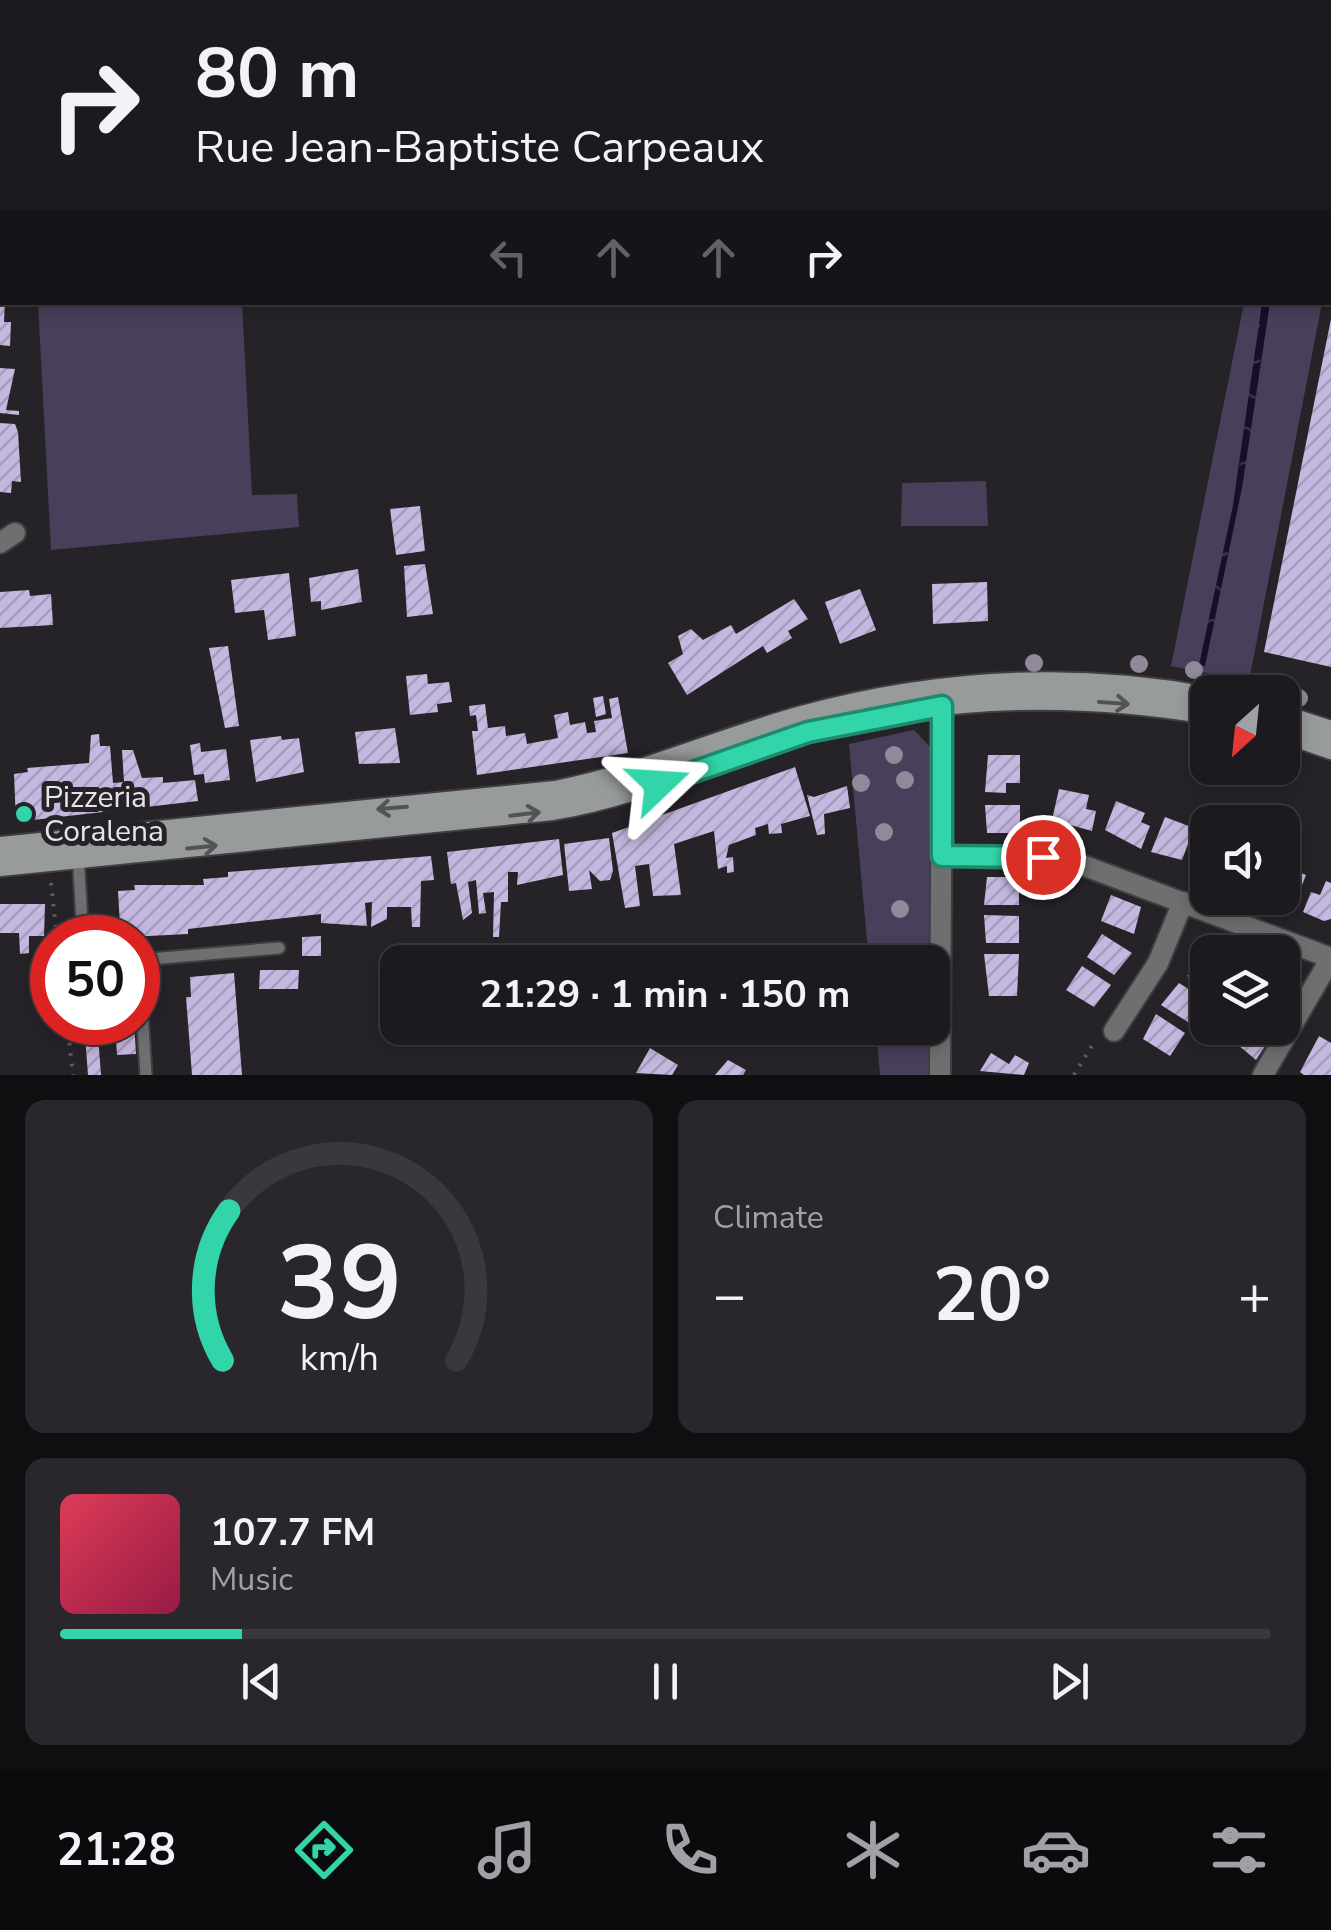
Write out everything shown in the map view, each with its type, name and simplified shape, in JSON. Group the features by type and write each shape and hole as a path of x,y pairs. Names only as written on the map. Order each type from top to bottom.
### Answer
{"main road":[{"path":"0,847 78,850 565,808 639,791 808,732 942,697 1071,682 1190,695"},
{"path":"942,697 1077,700 1190,712"},
{"path":"1300,721 1331,731"},
{"path":"1300,738 1331,749"},
{"path":"0,866 49,862 78,850"}],"street":[{"path":"940,1075 942,697"},
{"path":"942,856 1074,862 1331,958 1264,1075"},
{"path":"1114,1030 1158,963 1183,902"}],"lane":[{"path":"78,850 82,915"},
{"path":"160,958 278,948"},
{"path":"144,1045 146,1075"}],"path":[{"path":"49,862 55,915"},
{"path":"1074,1075 1096,1039 1114,1030"},
{"path":"69,1045 73,1075"}],"shaded area":[{"path":"38,305 242,305 252,495 297,494 299,527 51,550"},
{"path":"1244,305 1322,305 1250,675 1218,675 1171,666"},
{"path":"986,481 988,526 901,526 902,483"},
{"path":"914,730 931,748 930,945 867,945 849,744"},
{"path":"877,1045 929,1045 929,1075 880,1075"}],"water":[{"path":"1262,305 1270,305 1242,488 1205,666 1199,665 1233,505"}],"building":[{"path":"0,305 5,305 4,322 11,322 10,346 0,345"},
{"path":"1331,319 1331,667 1264,652"},
{"path":"0,368 15,369 6,410 19,411 19,415 0,413"},
{"path":"0,423 15,424 18,432 21,482 12,481 11,493 0,492"},
{"path":"420,506 425,551 396,555 390,509"},
{"path":"425,564 433,614 407,617 404,566"},
{"path":"358,569 362,602 321,610 321,601 311,602 309,578"},
{"path":"289,573 296,636 268,640 264,610 235,613 231,580"},
{"path":"987,582 988,621 933,624 932,584"},
{"path":"860,589 876,630 840,644 825,602"},
{"path":"29,590 30,596 51,594 53,625 0,628 0,592"},
{"path":"794,599 808,619 788,631 792,638 767,653 763,646 687,695 668,663 683,654 678,636 691,629 703,640 731,625 736,634"},
{"path":"228,646 239,726 225,728 209,648"},
{"path":"427,674 428,684 449,682 452,702 437,704 438,712 410,715 406,676"},
{"path":"603,696 606,714 596,717 593,698"},
{"path":"618,697 628,753 477,775 472,731 478,731 476,715 470,716 469,706 485,704 488,728 505,726 506,736 525,733 527,744 558,738 554,715 568,712 570,725 585,722 587,733 596,732 594,721 612,718 609,699"},
{"path":"395,728 400,763 359,764 355,732"},
{"path":"99,734 100,746 110,746 113,783 124,782 122,750 133,750 142,778 163,777 163,783 195,780 198,801 16,822 14,774 28,772 27,768 89,763 91,735"},
{"path":"281,736 282,740 299,738 304,772 256,782 250,740"},
{"path":"200,743 201,752 226,749 230,780 205,783 204,774 194,775 190,745"},
{"path":"988,755 1020,755 1020,783 1006,783 1006,793 985,792"},
{"path":"795,767 810,816 781,824 782,833 769,834 768,824 755,828 756,835 729,845 726,858 733,857 734,872 727,873 727,866 718,869 714,831 674,844 681,895 653,896 649,864 635,866 640,906 625,908 612,833"},
{"path":"847,786 850,808 824,814 825,834 817,835 807,795 814,797"},
{"path":"1059,789 1089,795 1086,809 1096,811 1092,831 1052,820"},
{"path":"1116,801 1145,813 1141,822 1150,826 1141,849 1105,830"},
{"path":"985,805 1020,805 1020,833 987,833"},
{"path":"1165,817 1190,826 1182,860 1151,852"},
{"path":"609,838 613,871 610,880 600,881 589,870 592,889 569,891 564,844"},
{"path":"559,839 563,875 517,885 518,872 508,872 508,902 501,902 499,937 493,937 494,892 483,893 486,913 479,914 476,880 468,882 472,913 463,920 456,883 451,884 447,852"},
{"path":"431,856 434,880 421,881 420,927 412,927 411,907 387,907 387,919 371,927 372,902 365,903 367,926 321,923 321,914 160,935 160,915 119,915 118,891 135,890 134,885 204,885 203,879 228,877 228,872"},
{"path":"987,877 1019,877 1019,905 984,905"},
{"path":"1326,881 1331,883 1331,919 1324,921 1303,912 1311,892 1320,895"},
{"path":"1111,895 1141,907 1134,934 1101,921"},
{"path":"0,904 45,904 45,915 30,915 29,953 20,954 19,933 0,933"},
{"path":"984,915 1019,916 1019,943 986,943"},
{"path":"1102,934 1132,953 1114,975 1087,957"},
{"path":"321,936 321,956 302,956 302,937"},
{"path":"984,954 1019,954 1017,996 989,996"},
{"path":"1082,966 1111,985 1094,1007 1066,990"},
{"path":"260,970 299,970 298,989 259,989"},
{"path":"234,973 242,1075 192,1075 186,997 191,997 190,977"},
{"path":"1179,983 1190,990 1190,1023 1161,1005"},
{"path":"1156,1014 1185,1033 1170,1056 1143,1039"},
{"path":"1319,1036 1331,1043 1331,1075 1304,1075 1300,1072"},
{"path":"86,1045 99,1045 101,1075 88,1075"},
{"path":"116,1045 135,1045 136,1054 117,1055"},
{"path":"1238,1045 1266,1045 1256,1060"},
{"path":"650,1048 678,1065 672,1075 636,1073"},
{"path":"991,1053 1009,1064 1015,1055 1029,1063 1024,1075 980,1071"},
{"path":"728,1060 746,1070 743,1075 715,1075"}],"place":[{"name":"Pizzeria Coralena","path":"24,814"}],"route":[{"path":"659,784 808,732 862,718 942,706 942,856 1043,857"}]}
